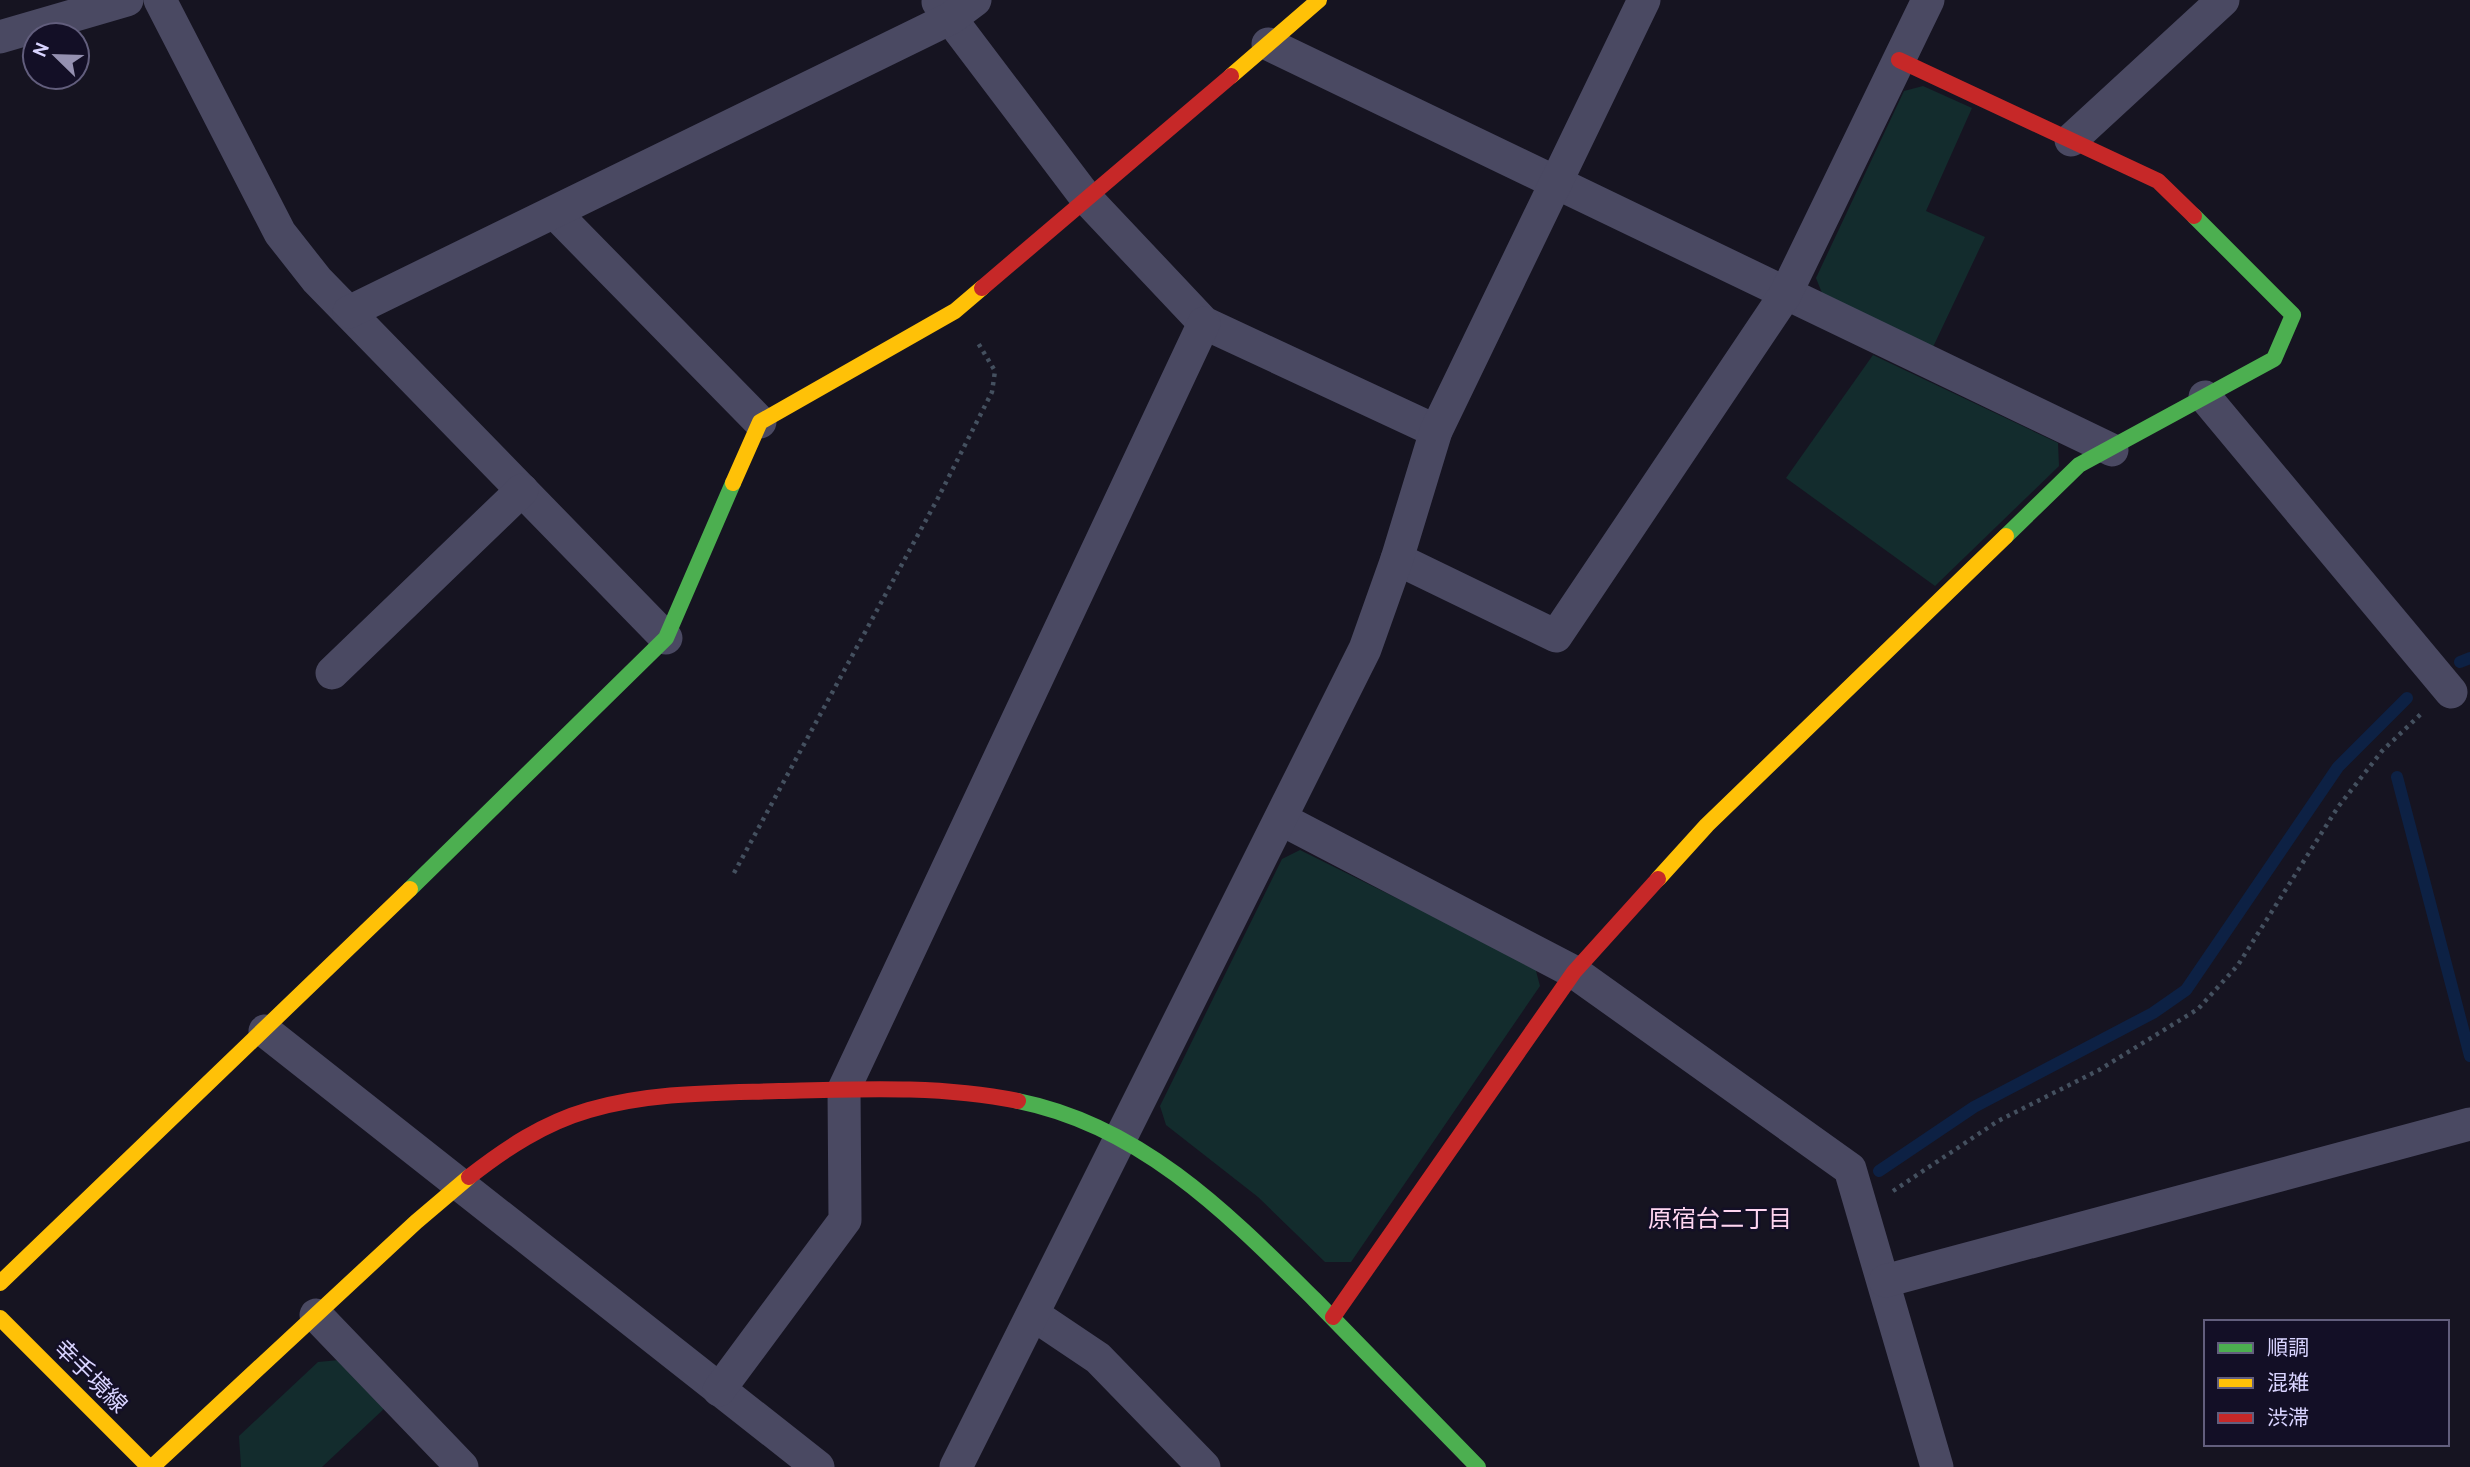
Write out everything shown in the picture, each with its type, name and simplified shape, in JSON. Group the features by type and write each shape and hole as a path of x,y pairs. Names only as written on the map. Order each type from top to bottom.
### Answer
{"street":[{"path":"0,37 127,0"},
{"path":"160,0 280,233 317,280 666,638"},
{"path":"0,1283 265,1031 666,638 760,422 955,311 1319,0"},
{"path":"956,1467 1365,649 1397,559 1436,431 1644,0"},
{"path":"1397,559 1556,636 1785,295 1928,0"},
{"path":"2071,140 2223,0"},
{"path":"349,312 555,213 954,6 1087,199 1205,323 1436,431"},
{"path":"1268,44 2112,450"},
{"path":"1333,1317 1574,972 1727,806 2079,466 2274,359 2293,315 2158,181 1899,60"},
{"path":"555,213 760,422"},
{"path":"719,1390 845,1220 844,1089 1205,323"},
{"path":"2205,397 2451,692"},
{"path":"332,673 522,490"},
{"path":"1281,819 1574,972 1850,1169 1885,1281 1937,1467"},
{"path":"265,1031 818,1467"},
{"path":"150,1467 458,1183 536,1131 573,1115 612,1105 721,1093 844,1089 929,1091 1017,1102 1073,1115 1121,1136 1179,1175 1217,1206 1333,1317 1478,1467"},
{"path":"1885,1281 2470,1124"},
{"path":"316,1315 462,1467"},
{"path":"1034,1315 1098,1358 1204,1467"},
{"name":"幸手境線","path":"0,1318 150,1467"}],"path":[{"path":"734,873 938,498 992,392 995,380 992,362 955,311"},
{"path":"1863,1211 1998,1121 2099,1070 2198,1009 2238,965 2337,807 2382,751 2416,718 2451,692"}],"green space":[{"path":"1923,86 1972,108 1926,211 1985,237 1933,347 1824,298 1816,278 1904,91"},
{"path":"1873,355 2058,443 2059,466 1935,586 1786,478"},
{"path":"1300,850 1535,967 1540,986 1351,1262 1325,1262 1258,1197 1166,1125 1160,1106 1282,859"},
{"path":"339,1360 387,1406 322,1467 241,1467 239,1436 318,1362"}],"waterway":[{"path":"2460,662 2470,658"},
{"path":"1879,1171 1974,1107 2153,1013 2186,990 2338,767 2407,698"},
{"path":"2397,777 2470,1056"}],"traffic: fast":[{"path":"2006,536 2079,465 2274,359 2293,315 2194,216"},
{"path":"410,889 666,638 733,483"},
{"path":"1018,1101 1063,1113 1104,1131 1143,1152 1180,1178 1282,1267 1478,1467"}],"traffic: slow":[{"path":"1231,76 1319,0"},
{"path":"733,483 760,422 955,311 982,288"},
{"path":"1658,879 1707,825 2006,536"},
{"path":"0,1283 410,889"},
{"path":"152,1467 416,1222 469,1177"},
{"path":"0,1318 149,1467"}],"traffic: jam":[{"path":"1899,60 2158,181 2194,216"},
{"path":"982,288 1231,76"},
{"path":"1333,1317 1574,972 1658,879"},
{"path":"469,1177 511,1146 556,1122 589,1110 636,1100 708,1093 869,1089 959,1092 1018,1101"}],"district":[{"name":"原宿台二丁目","path":"1720,1219"}]}
